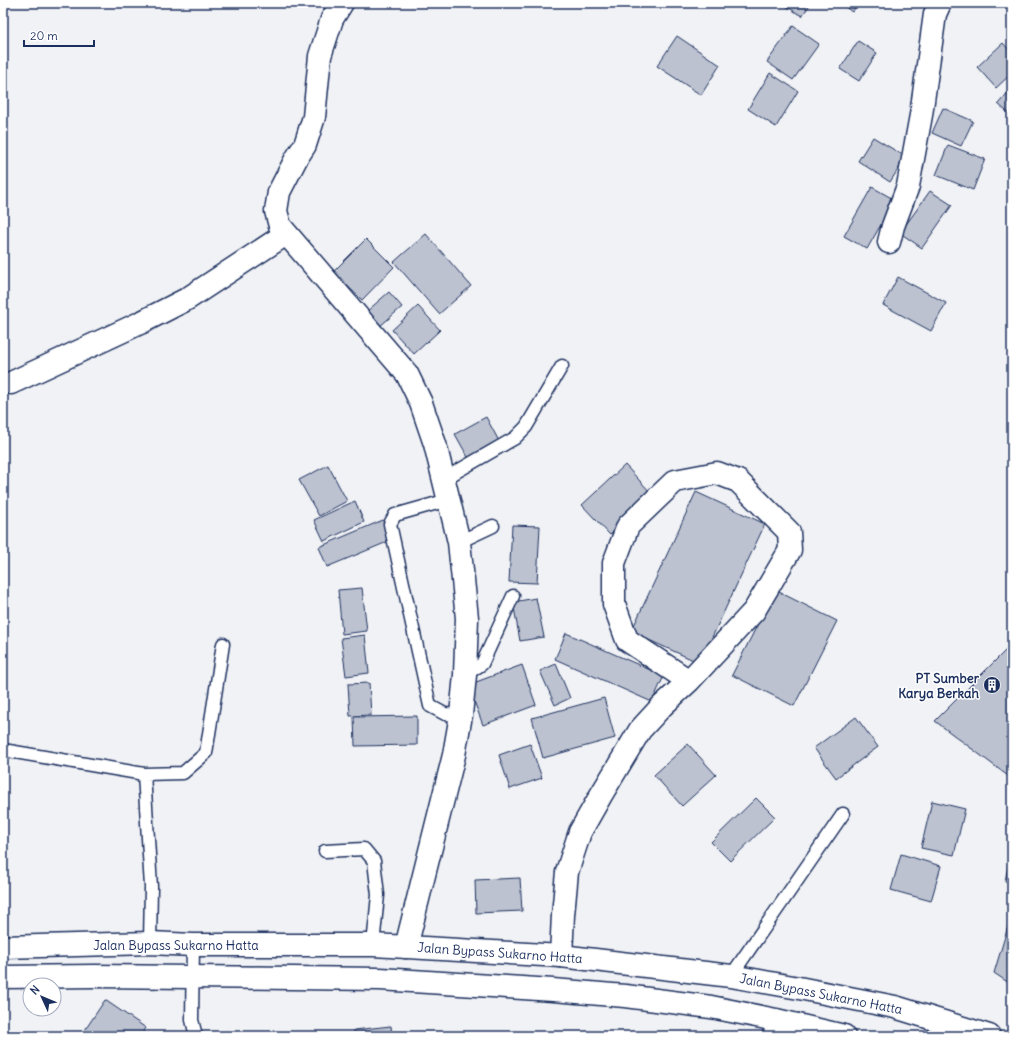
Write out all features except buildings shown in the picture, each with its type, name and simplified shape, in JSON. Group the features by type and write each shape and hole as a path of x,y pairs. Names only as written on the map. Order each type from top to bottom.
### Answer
{"main road":[{"path":"342,3 332,19 320,56 314,117 305,145 279,192 276,211 280,226 286,234 407,374 421,403 435,444 459,542 468,618 461,715 454,755 406,947"},
{"path":"889,242 893,226 908,186 921,115 934,22 940,3"},
{"path":"11,383 140,323 187,299 286,234"},
{"path":"561,956 567,872 580,832 600,795 640,730 662,706 689,681 754,611 790,550 789,532 738,481 717,473 675,481 628,526 614,563 614,604 627,640 689,681"},
{"name":"Jalan Bypass Sukarno Hatta","path":"3,947 150,943 193,945 374,945 561,956 731,976 854,998 895,1008 989,1036"},
{"path":"95,976 96,944"},
{"path":"3,977 95,976 380,979 554,990 625,996 703,1006 772,1028 844,1036"}],"lane":[{"path":"461,715 445,714 430,706 390,524 395,515 446,490 456,472 515,438 526,427 562,366"},
{"path":"459,542 493,526"},
{"path":"465,675 482,664 513,596"},
{"path":"3,750 144,774 183,773 206,753 223,644"},
{"path":"144,774 151,887 150,943"},
{"path":"731,976 843,814"},
{"path":"325,851 364,850 374,861 378,894 374,945"},
{"path":"193,945 192,1020 196,1036"}],"place":[{"name":"PT Sumber Karya Berkah","path":"992,685"}]}
